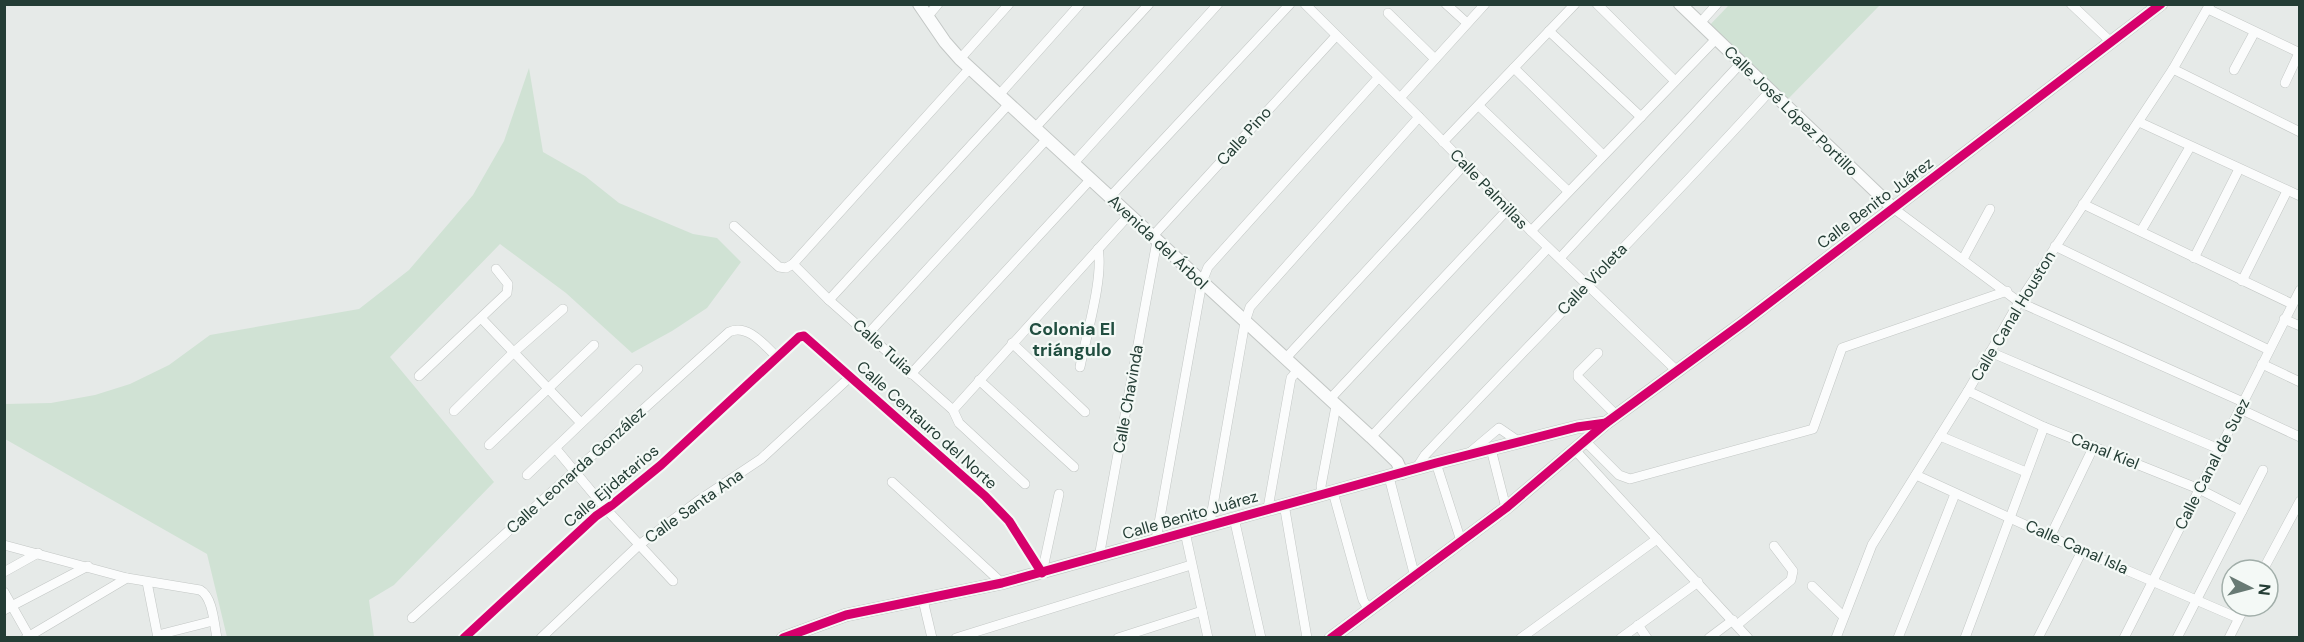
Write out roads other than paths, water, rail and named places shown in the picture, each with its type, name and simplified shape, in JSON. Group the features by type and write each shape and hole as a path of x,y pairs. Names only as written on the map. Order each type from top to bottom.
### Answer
{"street":[{"name":"Avenida del Árbol","path":"920,4 927,17 960,59 1128,216 1371,437 1397,462 1402,473"},
{"path":"927,17 938,4"},
{"path":"960,59 1009,4"},
{"path":"829,300 1003,100 1080,4"},
{"path":"1034,129 1149,4"},
{"path":"1073,164 1218,4"},
{"path":"1110,197 1290,4"},
{"name":"Calle Palmillas","path":"1305,4 1530,231 1676,370"},
{"path":"1446,4 1467,23"},
{"path":"1400,98 1485,4"},
{"path":"1443,142 1575,4"},
{"path":"1597,4 1675,81"},
{"name":"Calle José López Portillo","path":"1680,4 1893,208 2019,302 2242,405 2300,437"},
{"path":"1700,23 1717,4"},
{"path":"2071,4 2112,43"},
{"name":"Calle Benito Juárez","path":"1331,638 1506,508 1606,423 1744,322 2112,43 2152,7"},
{"path":"2209,7 2254,33 2299,53 2285,83"},
{"name":"Calle Canal Houston","path":"1836,638 1872,545 1968,391 2019,302 2174,69 2209,7"},
{"path":"1388,13 1435,59"},
{"path":"1549,31 1641,117"},
{"path":"2234,70 2254,33"},
{"name":"Calle Pino","path":"1154,239 1336,36"},
{"path":"1530,231 1716,39"},
{"path":"1560,258 1741,63"},
{"path":"793,264 970,68"},
{"path":"1514,68 1603,155"},
{"path":"2174,69 2300,132"},
{"path":"1156,540 1202,282 1208,267 1378,78"},
{"name":"Calle Violeta","path":"1416,469 1425,454 1586,284 1684,186 1770,91"},
{"path":"1479,106 1568,191"},
{"path":"1212,525 1211,517 1245,322 1250,307 1419,117"},
{"path":"2139,122 2239,170 2300,196"},
{"path":"868,333 1046,140"},
{"path":"2141,231 2190,147"},
{"path":"1286,358 1464,165"},
{"path":"2194,258 2239,170"},
{"path":"911,374 1090,180"},
{"path":"2242,281 2287,191"},
{"path":"2083,204 2292,304"},
{"path":"1368,610 1328,493 1321,486 1333,402 1509,208"},
{"path":"1963,259 1990,209"},
{"path":"953,410 1128,216"},
{"name":"Calle Tulia","path":"734,226 779,267 786,268 793,264 829,300 953,410 959,423 1025,484"},
{"name":"Calle Chavinda","path":"1099,557 1154,239"},
{"path":"2055,246 2268,350"},
{"path":"1371,437 1548,248"},
{"path":"1080,367 1101,261 1098,249"},
{"path":"418,376 507,293 508,284 496,269"},
{"name":"Calle Canal de Suez","path":"2124,638 2300,290"},
{"path":"1585,441 1619,475 1630,479 1813,429 1842,348 2007,291"},
{"path":"454,411 514,352 563,309"},
{"path":"481,318 581,423"},
{"path":"2284,319 2300,326"},
{"name":"Calle Leonarda González","path":"412,618 729,332 736,329 744,330 778,358"},
{"name":"Calle Centauro del Norte","path":"778,358 799,337 804,336 985,496 1009,521 1042,573"},
{"path":"1012,343 1085,412"},
{"path":"489,445 594,345"},
{"path":"1990,352 2219,448"},
{"path":"1598,353 1578,373 1578,376 1617,416"},
{"name":"Calle Ejidatarios","path":"464,638 596,516 661,465 778,358"},
{"path":"2262,364 2300,382"},
{"path":"527,475 638,369"},
{"path":"1268,508 1290,378 1298,370"},
{"name":"Calle Santa Ana","path":"541,638 639,545 698,501 761,459 849,377"},
{"path":"979,380 1074,467"},
{"name":"Canal Kiel","path":"1968,391 2044,427 2199,489 2242,511"},
{"name":"Calle Benito Juárez","path":"783,638 846,615 1042,573 1268,508 1518,441 1577,427 1606,423"},
{"path":"1965,638 2044,427"},
{"path":"1467,456 1499,428 1518,441"},
{"path":"1940,436 2026,472"},
{"path":"2051,535 2094,446"},
{"path":"556,449 606,509 673,581"},
{"path":"1491,449 1506,508"},
{"path":"1575,450 1748,638"},
{"path":"1436,463 1461,541"},
{"path":"2177,638 2263,470"},
{"name":"Calle Canal Isla","path":"1916,475 2220,610"},
{"path":"1389,477 1415,577"},
{"path":"892,482 954,536 1002,583"},
{"path":"1042,573 1059,494"},
{"path":"1898,638 1955,494"},
{"path":"2269,558 2300,501"},
{"path":"1284,504 1307,638"},
{"path":"1234,518 1261,638"},
{"path":"1185,532 1208,638"},
{"path":"1524,636 1658,539"},
{"path":"4,545 127,578 201,590 206,593 217,638"},
{"path":"1709,638 1735,623 1791,580 1793,571 1774,546"},
{"path":"2038,638 2082,550"},
{"path":"4,572 38,553"},
{"path":"956,638 1191,565"},
{"path":"8,608 88,566"},
{"path":"4,592 8,608 29,637 127,578"},
{"path":"147,582 158,636 213,621"},
{"path":"1622,638 1698,582"},
{"path":"1812,586 1843,616"},
{"path":"923,600 932,638"},
{"path":"1118,638 1202,611"},
{"path":"2229,638 2238,618"},
{"path":"1638,625 1647,638"}],"district":[{"name":"Colonia El triángulo","path":"1072,339"}]}
